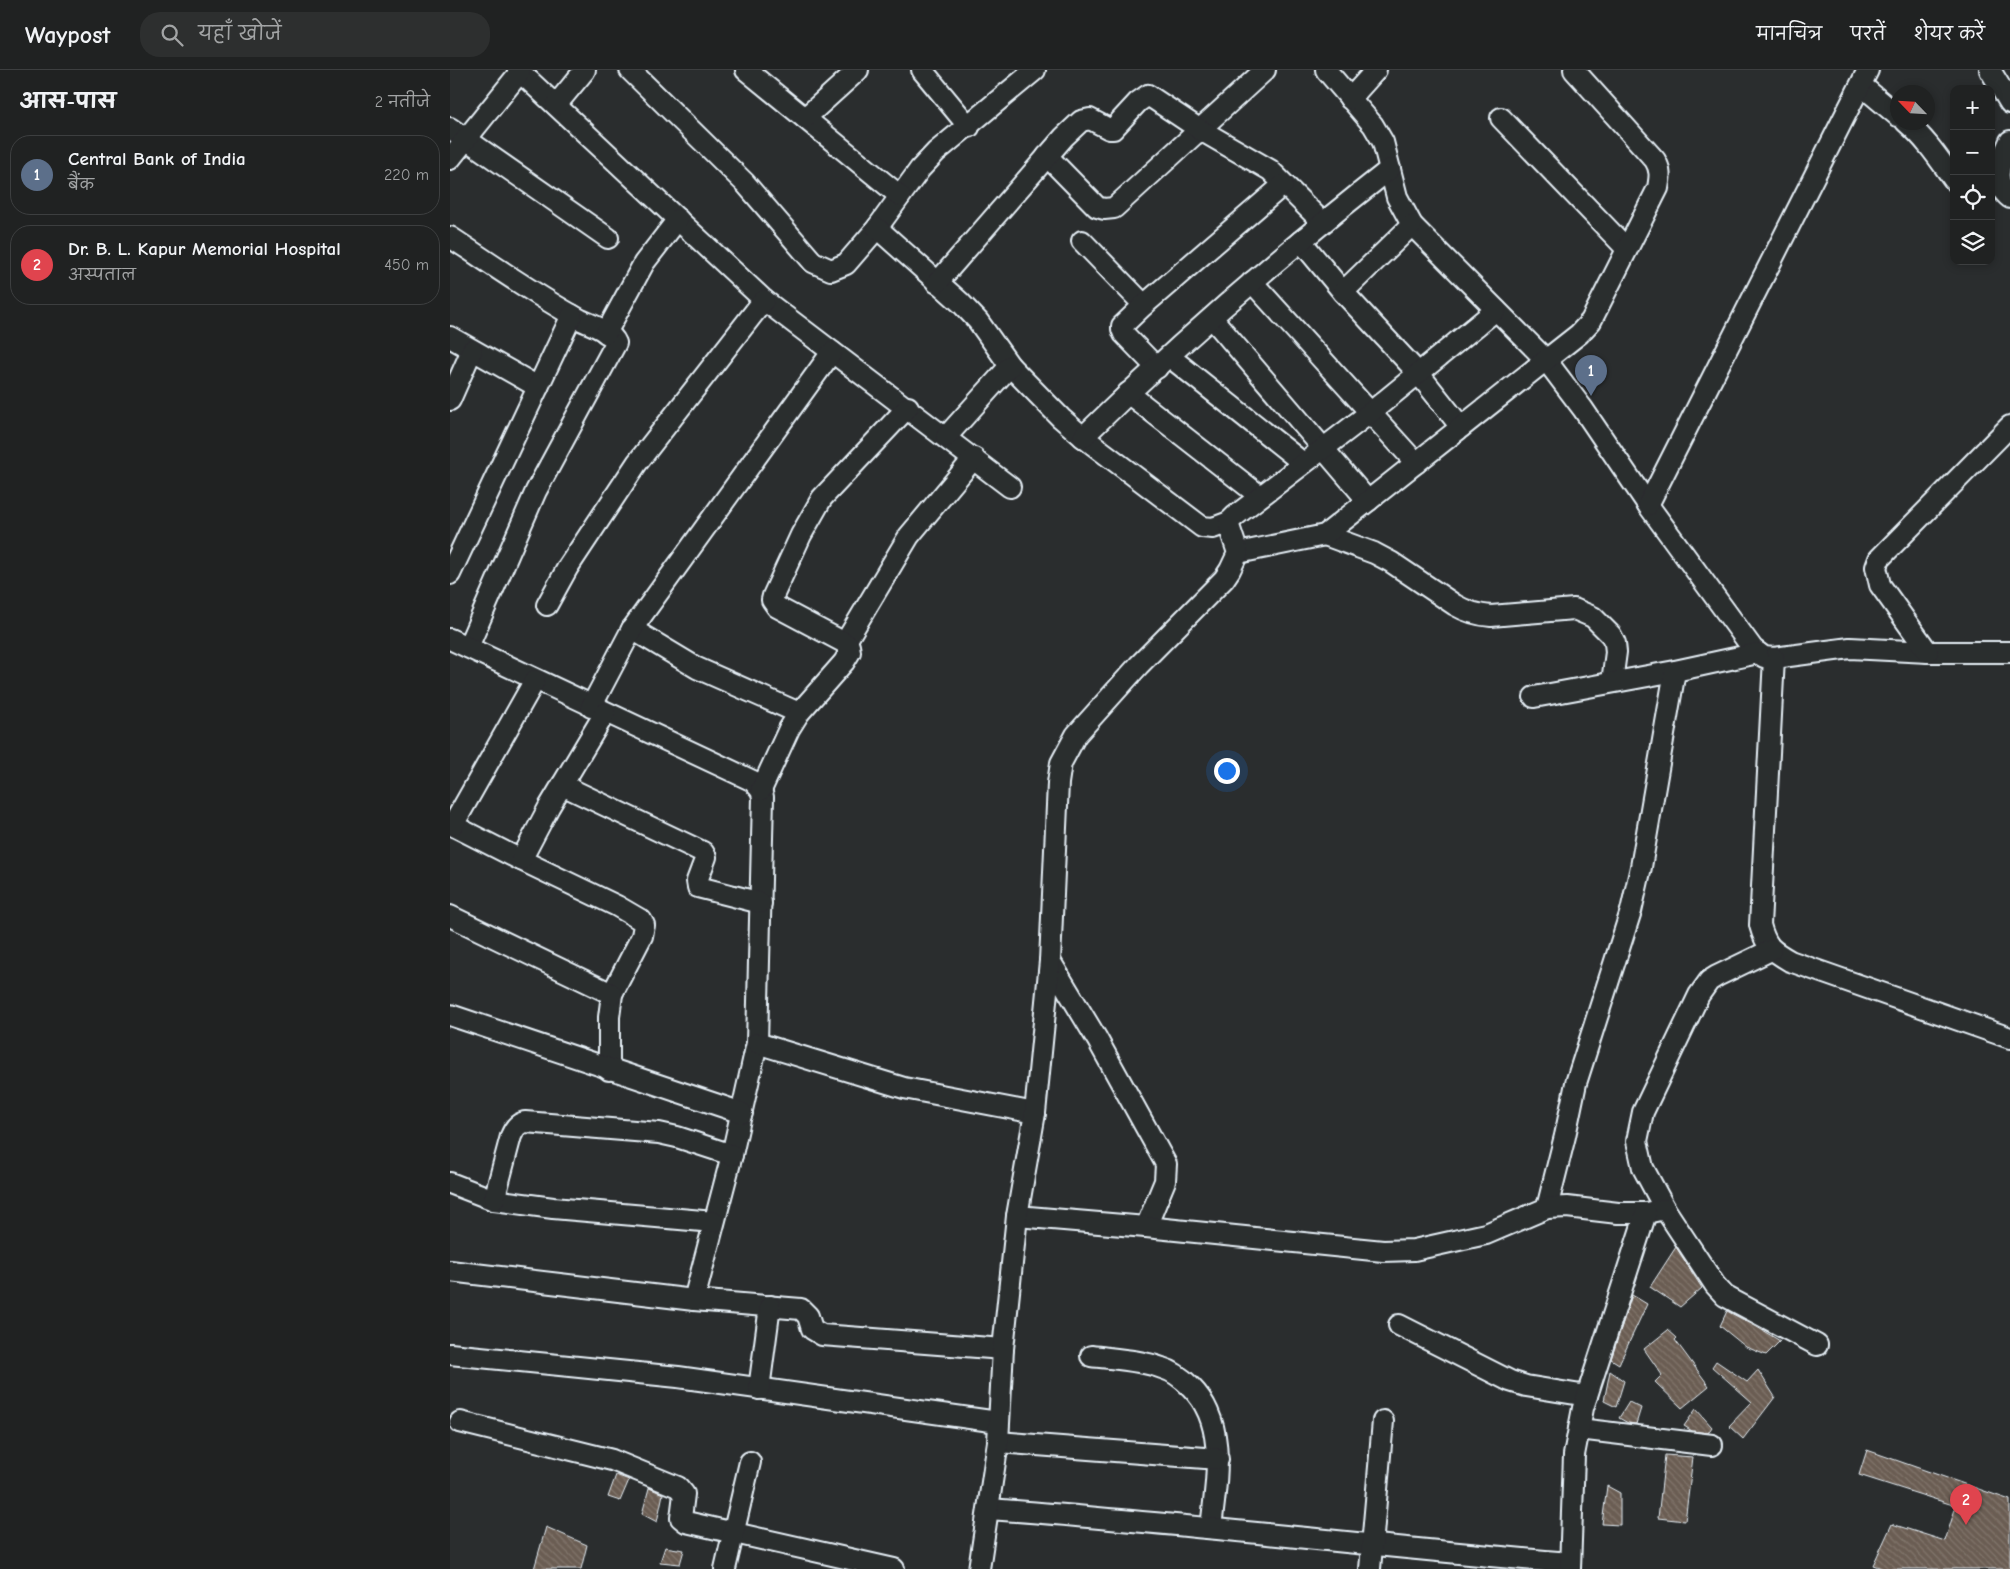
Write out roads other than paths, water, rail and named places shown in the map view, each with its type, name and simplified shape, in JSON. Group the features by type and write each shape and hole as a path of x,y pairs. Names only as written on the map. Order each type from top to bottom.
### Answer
{"street":[{"path":"556,105 585,70"},
{"path":"630,70 745,183 813,262 831,270 846,264 877,228 936,152 969,127 1035,70"},
{"path":"746,70 900,196"},
{"path":"805,118 858,70"},
{"path":"922,70 969,127"},
{"path":"1047,156 1093,204 1104,209 1114,208 1199,129 1243,77 1265,70"},
{"path":"1326,70 1380,135 1397,197 1412,225 1546,360 1583,409 1648,505 1745,641 1766,656"},
{"path":"1350,99 1376,70"},
{"path":"1238,553 1325,535 1579,334 1591,321 1658,188 1661,175 1659,166 1574,70"},
{"path":"1990,70 2010,102"},
{"path":"450,159 457,134 519,71 764,300 908,407 1010,487"},
{"path":"1648,505 1864,77 1890,107"},
{"path":"937,283 1047,156 1081,121 1090,119 1108,128 1113,128 1138,102 1148,95 1199,129 1262,164 1322,222"},
{"path":"1501,118 1627,249"},
{"path":"1915,130 1930,146 1950,175"},
{"path":"457,134 608,238"},
{"path":"2000,189 1998,169 2010,141"},
{"path":"1083,437 1128,393 1252,282 1322,222 1390,169"},
{"path":"1283,185 1144,305 1125,322 1122,329 1164,362 1303,463"},
{"path":"606,333 644,263 678,219"},
{"path":"1343,292 1412,225"},
{"path":"877,228 978,321 1010,366 1061,418 1083,437 1202,527 1213,528 1230,522 1260,496 1419,374 1496,310"},
{"path":"450,237 572,315 606,333 615,340 615,347 536,491 459,643 598,710 753,781 761,790"},
{"path":"1082,241 1144,305"},
{"path":"1301,241 1343,292 1419,374 1461,427"},
{"path":"1252,282 1416,463"},
{"path":"547,606 568,567 637,463 764,300"},
{"path":"450,574 572,315"},
{"path":"1212,318 1368,501"},
{"path":"450,337 538,387"},
{"path":"450,400 472,350"},
{"path":"521,860 562,785 598,710 632,628 832,352"},
{"path":"946,437 1010,366"},
{"path":"1128,393 1260,496"},
{"path":"694,1300 732,1155 757,1043 761,903 761,790 785,736 800,712 848,657 850,652 845,643 777,607 772,600 800,535 822,498 908,407"},
{"path":"1928,652 1880,585 1876,567 1879,559 2010,426"},
{"path":"845,643 909,536 974,458"},
{"path":"979,1569 998,1442 1003,1349 1017,1216 1035,1113 1050,961 1058,783 1061,763 1076,735 1139,665 1224,579 1236,560 1238,553 1230,530 1230,522"},
{"path":"1325,535 1374,553 1391,562 1465,611 1491,616 1574,610 1593,617 1615,643 1616,652 1612,682"},
{"path":"632,628 697,668 800,712"},
{"path":"1534,697 1766,656 1850,648 1928,652 2010,652"},
{"path":"1766,656 1760,925 1763,936 1771,950 1790,961 2010,1038"},
{"path":"1547,1208 1576,1083 1632,911 1676,671"},
{"path":"535,680 452,824 521,860 617,906 641,920 644,924 642,936 612,994 609,1017 609,1070"},
{"path":"562,785 703,852 706,860 697,881 698,887 761,903"},
{"path":"450,916 612,994"},
{"path":"1771,950 1716,976 1699,996 1643,1112 1637,1141 1655,1211 1725,1296 1817,1346"},
{"path":"1050,961 1097,1039 1166,1164 1165,1181 1146,1227"},
{"path":"450,1015 609,1070 742,1113"},
{"path":"757,1043 904,1088 1035,1113"},
{"path":"494,1200 511,1136 514,1129 520,1123 525,1122 659,1133 732,1155"},
{"path":"450,1183 494,1200 553,1208 714,1222"},
{"path":"1017,1216 1383,1251 1414,1250 1486,1234 1547,1208 1567,1207 1618,1213 1655,1211"},
{"path":"989,1509 1104,1517 1570,1566 1574,1455 1579,1429 1587,1396 1655,1211"},
{"path":"450,1271 694,1300 801,1309 808,1316 812,1329 822,1335 1003,1349"},
{"path":"759,1389 770,1306"},
{"path":"1398,1325 1510,1381 1526,1386 1587,1396"},
{"path":"450,1354 678,1377 998,1422"},
{"path":"1091,1356 1164,1368 1182,1378 1199,1396 1215,1433 1218,1459 1211,1528"},
{"path":"1370,1569 1383,1421"},
{"path":"460,1422 612,1460 681,1488 684,1494 681,1514 683,1521 894,1569"},
{"path":"1579,1429 1712,1445"},
{"path":"998,1442 1218,1459"},
{"path":"725,1569 750,1462"}],"place":[{"name":"Central Bank of India","path":"1591,396"},
{"name":"Dr. B. L. Kapur Memorial Hospital","path":"1966,1525"}]}
